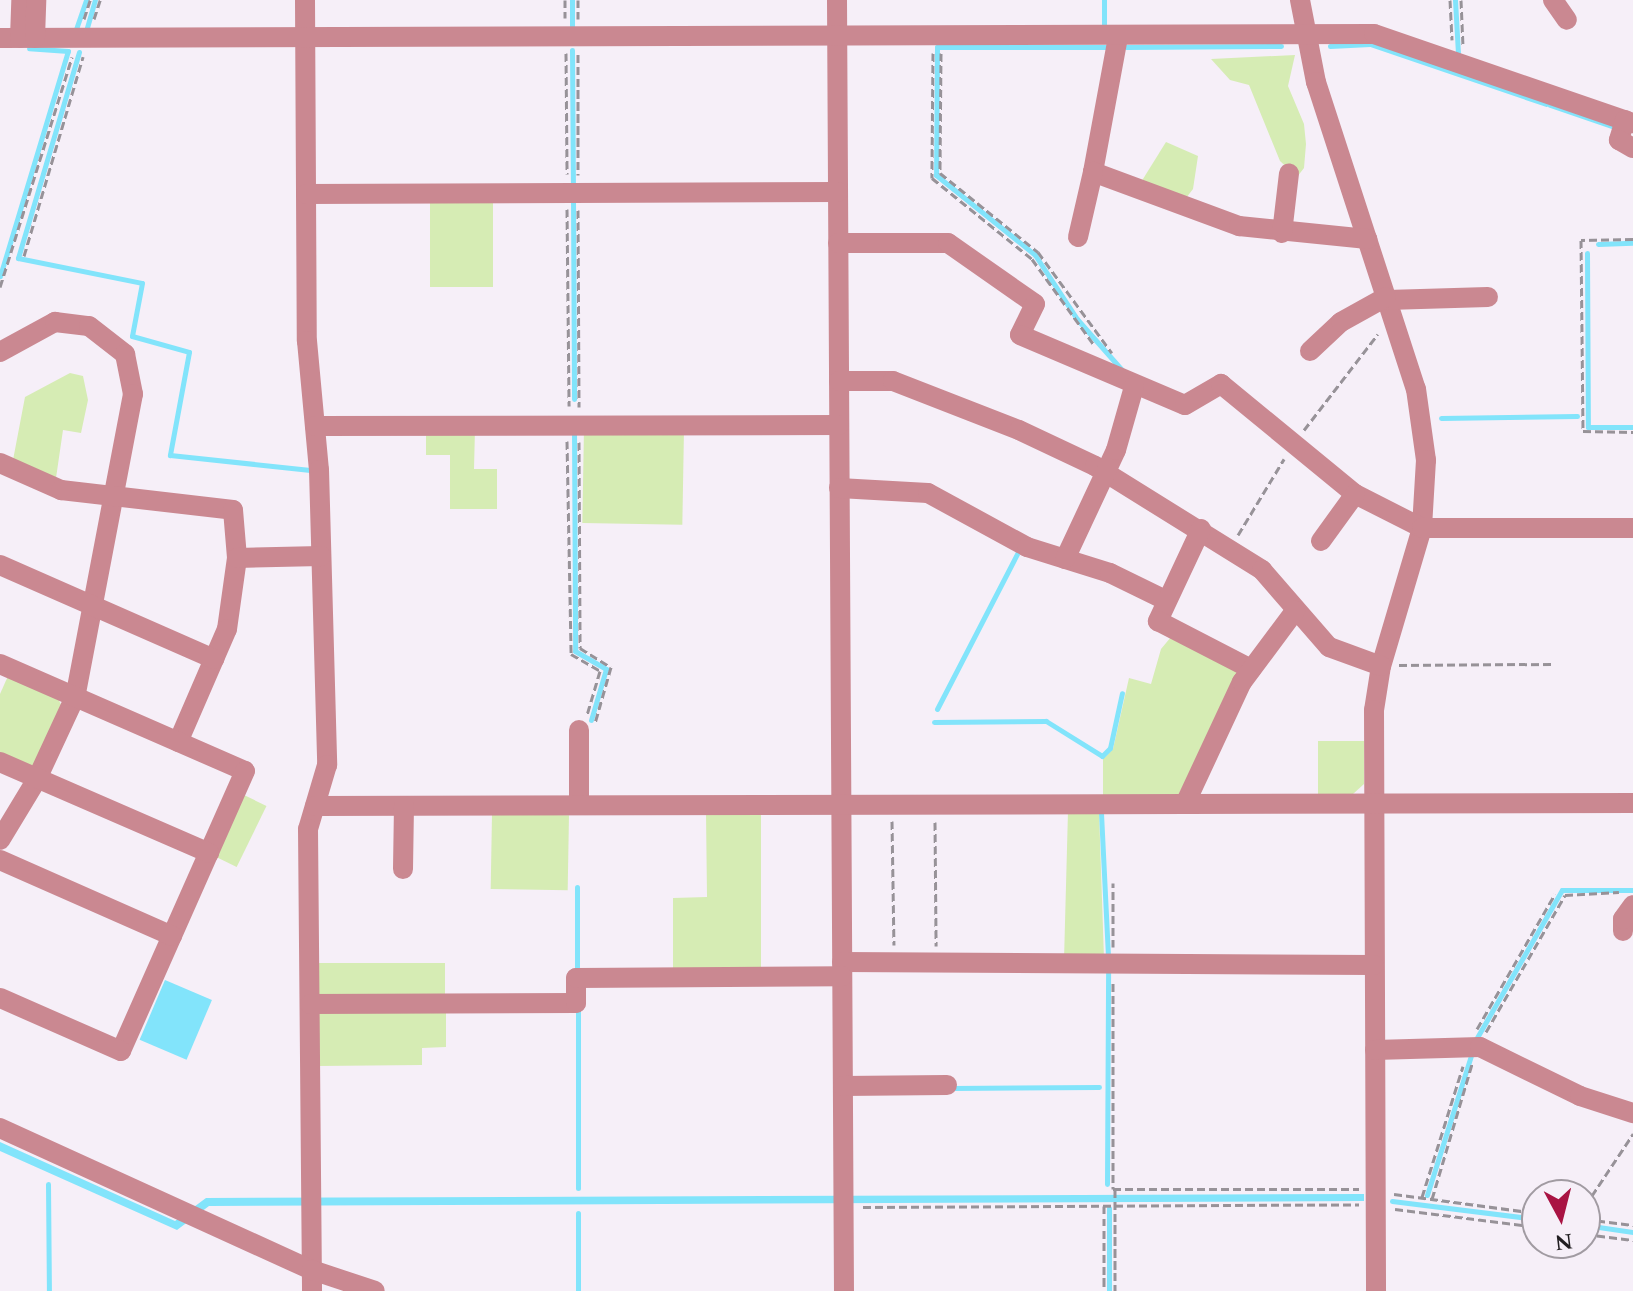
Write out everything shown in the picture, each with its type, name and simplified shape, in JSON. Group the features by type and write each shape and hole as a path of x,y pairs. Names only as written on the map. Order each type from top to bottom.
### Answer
{"street":[{"path":"18,38 21,0"},
{"path":"18,38 36,0"},
{"path":"305,0 307,341 315,426 327,765 308,829 312,1291"},
{"path":"837,0 844,1291"},
{"path":"1300,0 1304,37 1388,304 1422,425 1426,492 1422,528 1381,666 1374,710 1376,1291"},
{"path":"1553,0 1567,20"},
{"path":"18,38 1304,37 1374,34 1629,122 1619,140 1633,148"},
{"path":"1078,237 1118,37"},
{"path":"1093,172 1239,226 1282,233 1367,239"},
{"path":"1282,233 1289,173"},
{"path":"306,194 838,192"},
{"path":"838,243 948,243 1035,304 1020,335 1134,387 1185,405 1221,384 1292,446 1355,494 1422,528 1633,528"},
{"path":"1310,351 1341,322 1388,304 1488,297"},
{"path":"0,352 36,329 73,322 108,337 125,354 133,394 75,697 37,779 0,840"},
{"path":"839,381 893,381 1019,430 1106,473 1231,547 1262,570 1329,647 1381,666"},
{"path":"1065,559 1106,473 1134,387"},
{"path":"315,426 839,425"},
{"path":"0,463 61,490 233,510 237,558 227,629 178,742"},
{"path":"839,488 928,493 1027,547 1065,559 1165,600"},
{"path":"1321,541 1355,494"},
{"path":"1201,529 1165,600 1158,621 1251,669"},
{"path":"237,558 321,556"},
{"path":"0,565 214,659"},
{"path":"1185,804 1251,669 1295,611"},
{"path":"0,664 245,771 121,1051 0,998"},
{"path":"579,730 579,805"},
{"path":"0,762 209,853"},
{"path":"315,806 1633,803"},
{"path":"403,869 404,806"},
{"path":"0,860 172,936"},
{"path":"1623,931 1628,898"},
{"path":"310,1004 576,1003 576,978 842,969 895,962 1374,965"},
{"path":"1375,1050 1478,1047 1580,1096 1633,1113"},
{"path":"843,1086 947,1085"},
{"path":"0,1128 312,1270 375,1291"}],"path":[{"path":"0,287 83,38 100,0"},
{"path":"573,426 580,648 611,667 594,727 586,726 587,716 600,671 571,654 573,426 579,403 578,0"},
{"path":"1450,0 1458,63"},
{"path":"1458,63 1461,0"},
{"path":"24,256 83,38"},
{"path":"955,52 941,52 940,173 1038,252 1082,318 1133,377 1134,387"},
{"path":"1633,239 1581,240 1583,431 1633,432"},
{"path":"1231,547 1292,446 1388,304"},
{"path":"569,403 579,403"},
{"path":"1381,666 1552,664"},
{"path":"891,805 895,962"},
{"path":"935,805 936,962"},
{"path":"1113,883 1115,1291"},
{"path":"1432,1199 1478,1047 1565,895 1628,898"},
{"path":"1601,1182 1633,1134"},
{"path":"1115,1191 1376,1195 1521,1211"},
{"path":"843,1201 1104,1206 1376,1195 1521,1224"},
{"path":"1104,1206 1104,1291"},
{"path":"1601,1221 1633,1225"},
{"path":"1601,1236 1633,1240"}],"green space":[{"path":"1295,55 1288,86 1304,124 1306,144 1304,168 1297,177 1280,161 1249,85 1230,80 1211,59"},
{"path":"1166,142 1198,156 1193,189 1183,202 1138,187"},
{"path":"430,196 493,196 493,287 430,287"},
{"path":"70,373 83,376 88,400 81,433 63,430 56,478 13,460 25,397"},
{"path":"584,428 684,430 682,525 582,523"},
{"path":"426,429 475,429 474,469 497,469 497,509 450,509 450,455 426,455"},
{"path":"1171,637 1241,668 1178,796 1103,796 1103,759 1113,749 1129,678 1151,684 1161,649"},
{"path":"8,676 58,698 62,707 38,763 30,767 0,754 0,694"},
{"path":"1318,741 1364,741 1364,784 1353,794 1318,795"},
{"path":"244,795 266,806 237,867 214,856"},
{"path":"1068,811 1099,811 1104,959 1064,960"},
{"path":"706,813 761,813 761,973 673,973 673,898 707,897"},
{"path":"492,814 569,815 568,890 491,889"},
{"path":"317,963 445,963 445,1000 317,1000"},
{"path":"446,1007 446,1047 422,1048 422,1065 318,1066 317,1011"}],"water":[{"path":"165,980 212,1000 187,1060 140,1040"},
{"path":"0,1142 175,1221 206,1198 1364,1194 1364,1201 209,1206 177,1230 0,1151"}],"waterway":[{"path":"75,32 86,0"},
{"path":"86,31 95,0"},
{"path":"572,0 572,30"},
{"path":"1104,0 1104,26"},
{"path":"1455,0 1458,53"},
{"path":"1330,46 1370,44 1546,104"},
{"path":"1126,47 1281,46"},
{"path":"1108,47 937,47 936,175 1035,255 1077,319 1122,370"},
{"path":"0,276 68,51 29,48"},
{"path":"572,50 573,187"},
{"path":"79,52 18,258 142,283 132,336 189,352 170,455 310,470"},
{"path":"1550,105 1617,128"},
{"path":"573,198 574,399"},
{"path":"1598,244 1633,243"},
{"path":"1587,253 1588,427 1633,427"},
{"path":"1441,418 1577,416"},
{"path":"574,429 575,651 606,669 591,720"},
{"path":"937,709 1019,550"},
{"path":"934,722 1046,721 1102,756 1110,748 1122,693"},
{"path":"1101,813 1108,958"},
{"path":"577,887 577,972"},
{"path":"1475,1041 1562,890 1633,890"},
{"path":"1107,1184 1108,970"},
{"path":"578,1008 578,1188"},
{"path":"1427,1195 1472,1052"},
{"path":"952,1088 1099,1087"},
{"path":"48,1184 49,1291"},
{"path":"1392,1201 1521,1217"},
{"path":"1109,1208 1109,1291"},
{"path":"578,1213 578,1291"},
{"path":"1601,1227 1633,1232"}]}
